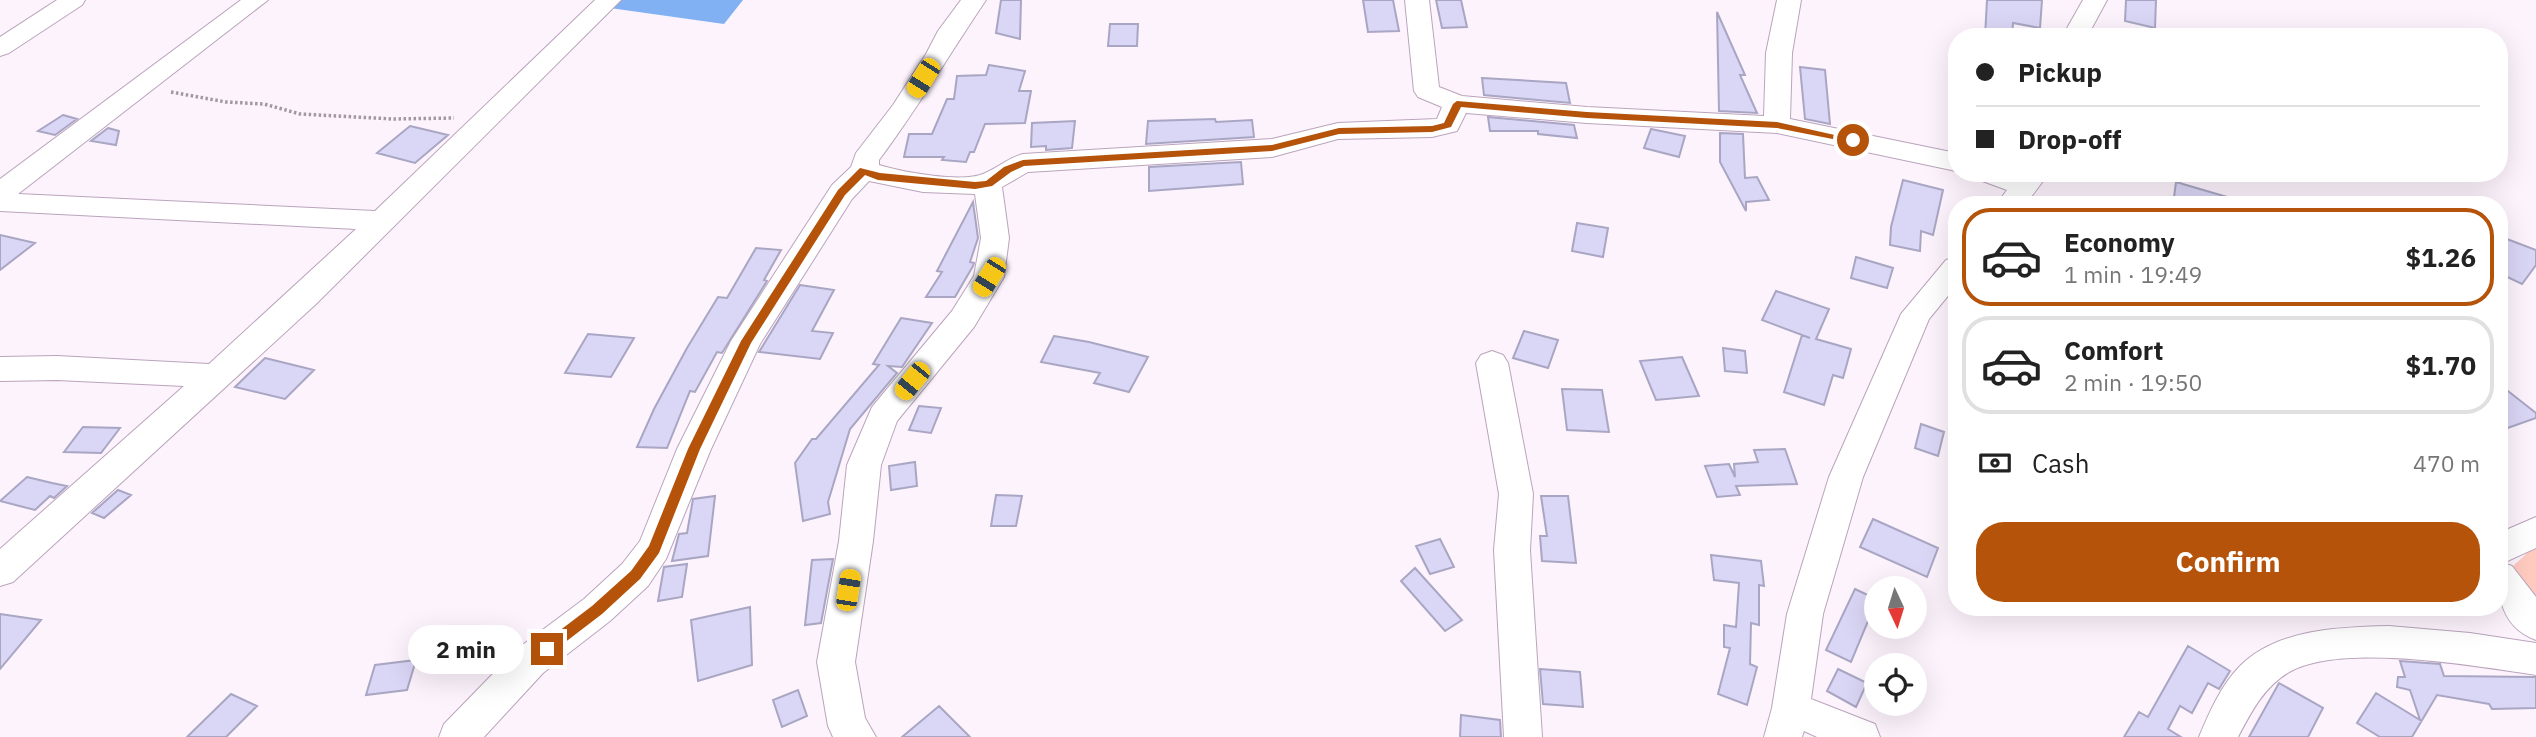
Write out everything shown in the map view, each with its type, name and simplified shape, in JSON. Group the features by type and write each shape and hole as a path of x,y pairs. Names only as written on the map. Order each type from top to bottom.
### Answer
{"street":[{"path":"0,48 73,0"},
{"path":"0,194 256,0"},
{"path":"0,571 305,296 609,0"},
{"path":"458,737 530,662 597,610 635,575 654,549 694,449 746,341 842,192 864,170 866,159 903,110 939,54 950,31 974,0"},
{"path":"1417,0 1427,91 1457,104 1587,115 1777,125 1948,160"},
{"path":"1777,125 1779,53 1789,0"},
{"path":"2079,28 2095,0"},
{"path":"864,170 878,176 988,184 1023,163 1272,148 1339,131 1432,129 1448,125 1457,104"},
{"path":"857,737 848,726 836,662 856,541 864,465 883,416 963,319 989,277 995,238 988,184"},
{"path":"0,202 381,220"},
{"path":"1861,737 1787,722 1805,614 1846,477 1916,314 1948,276"},
{"path":"1492,363 1516,494 1512,550 1523,737"},
{"path":"0,369 57,368 217,376"},
{"path":"2508,545 2536,531"},
{"path":"2508,588 2536,624"},
{"path":"2218,737 2255,676 2283,658 2316,648 2387,641 2536,659"}],"path":[{"path":"137,90 264,104 300,114 393,119 486,118"}],"shaded area":[{"path":"2536,545 2536,604 2512,567"}],"water":[{"path":"619,0 743,0 724,24 610,8"}],"building":[{"path":"1001,0 1021,0 1020,39 996,33"},
{"path":"1363,0 1393,0 1399,31 1368,32"},
{"path":"1436,0 1461,0 1467,27 1442,28"},
{"path":"1987,0 2042,0 2040,28 2013,23 2013,28 1985,28"},
{"path":"2126,0 2156,0 2155,28 2125,21"},
{"path":"1717,12 1745,75 1740,75 1757,113 1719,111"},
{"path":"1110,24 1138,24 1137,46 1108,46"},
{"path":"989,65 1025,71 1019,91 1031,91 1025,123 985,124 974,152 970,152 966,162 942,160 944,157 904,157 909,134 932,134 947,99 954,99 957,76 986,75"},
{"path":"1800,67 1825,70 1830,124 1805,119"},
{"path":"1482,78 1566,83 1570,103 1484,95"},
{"path":"63,115 77,119 55,135 38,131"},
{"path":"1488,117 1574,125 1577,138 1538,134 1538,131 1490,131"},
{"path":"1215,119 1216,122 1252,120 1254,137 1146,144 1148,121"},
{"path":"1075,121 1072,148 1046,150 1046,146 1031,147 1032,123"},
{"path":"410,126 448,135 415,163 377,153"},
{"path":"108,128 119,131 116,145 91,141"},
{"path":"1651,129 1685,136 1679,157 1644,148"},
{"path":"1720,133 1743,134 1745,178 1757,177 1769,200 1746,202 1746,211 1720,162"},
{"path":"1241,162 1243,184 1149,191 1149,167"},
{"path":"1903,180 1943,190 1933,235 1921,231 1920,251 1890,245 1891,227"},
{"path":"2176,182 2224,196 2174,196"},
{"path":"973,202 978,238 970,262 974,263 973,266 955,297 926,297 942,272 937,271"},
{"path":"1577,223 1608,228 1603,257 1572,251"},
{"path":"0,235 35,243 0,270"},
{"path":"2508,239 2536,250 2536,265 2522,284 2508,277"},
{"path":"756,248 781,250 764,280 767,281 722,353 717,352 695,392 690,391 667,448 637,447 687,348 718,297 727,298"},
{"path":"1856,257 1893,268 1887,288 1851,278"},
{"path":"800,285 834,290 812,331 833,333 820,359 759,352"},
{"path":"1776,291 1829,309 1816,339 1851,349 1843,378 1833,375 1824,405 1784,392 1802,335 1762,320"},
{"path":"901,318 932,323 902,367 888,366 897,373 850,429 828,502 830,514 803,521 795,463 812,439 816,439 879,365 873,364"},
{"path":"1524,331 1558,340 1548,368 1513,358"},
{"path":"588,334 634,338 611,377 565,373"},
{"path":"1054,336 1148,357 1129,392 1094,383 1100,373 1041,362"},
{"path":"1723,348 1745,351 1747,373 1725,371"},
{"path":"1682,357 1699,396 1656,400 1640,361"},
{"path":"265,358 314,370 285,399 235,387"},
{"path":"1562,389 1602,390 1609,432 1567,430"},
{"path":"2508,391 2536,413 2536,418 2508,428"},
{"path":"919,406 941,408 931,433 909,430"},
{"path":"1921,424 1944,432 1938,456 1915,448"},
{"path":"83,427 120,428 101,453 64,452"},
{"path":"1785,449 1797,484 1736,486 1740,495 1717,497 1705,466 1729,464 1735,477 1734,464 1758,462 1754,450"},
{"path":"915,462 917,486 891,490 889,466"},
{"path":"27,477 67,486 54,498 50,496 35,510 0,501"},
{"path":"118,490 131,495 104,518 92,513"},
{"path":"996,495 1022,496 1016,526 991,526"},
{"path":"715,496 708,556 672,561 679,534 687,533 693,499"},
{"path":"1541,496 1568,496 1576,563 1542,561 1540,536 1547,536"},
{"path":"1873,519 1938,548 1927,577 1860,547"},
{"path":"1440,539 1454,567 1430,574 1416,546"},
{"path":"1711,555 1761,561 1764,586 1759,585 1759,625 1751,623 1750,664 1757,667 1747,705 1718,694 1730,648 1724,647 1724,625 1736,627 1739,583 1714,580"},
{"path":"833,559 821,623 805,625 812,560"},
{"path":"687,564 682,597 658,601 664,567"},
{"path":"1415,568 1462,620 1445,631 1401,581"},
{"path":"1855,589 1864,593 1864,631 1851,662 1826,650"},
{"path":"750,607 752,665 698,681 691,620"},
{"path":"0,614 41,620 0,669"},
{"path":"2188,646 2230,671 2219,689 2208,683 2192,713 2180,706 2168,729 2181,737 2124,737 2139,712 2148,717"},
{"path":"416,660 407,690 366,695 375,665"},
{"path":"2400,661 2440,664 2444,676 2536,677 2536,708 2492,709 2489,704 2437,695 2412,737 2380,737 2357,723 2376,693 2420,720 2410,690 2397,687 2398,677 2405,677"},
{"path":"1540,669 1580,672 1583,707 1543,704"},
{"path":"1838,669 1864,682 1864,690 1856,707 1827,691"},
{"path":"2279,683 2323,708 2308,737 2249,737"},
{"path":"798,690 807,716 782,727 773,700"},
{"path":"231,694 257,706 226,737 187,737"},
{"path":"939,706 970,737 902,737"},
{"path":"1461,715 1500,720 1501,737 1460,737"}],"route":[{"path":"547,649 597,610 635,575 654,549 694,449 746,341 842,192 864,170 878,176 934,183 988,184 1023,163 1272,148 1339,131 1432,129 1448,125 1457,104 1587,115 1777,125 1853,140"}]}
